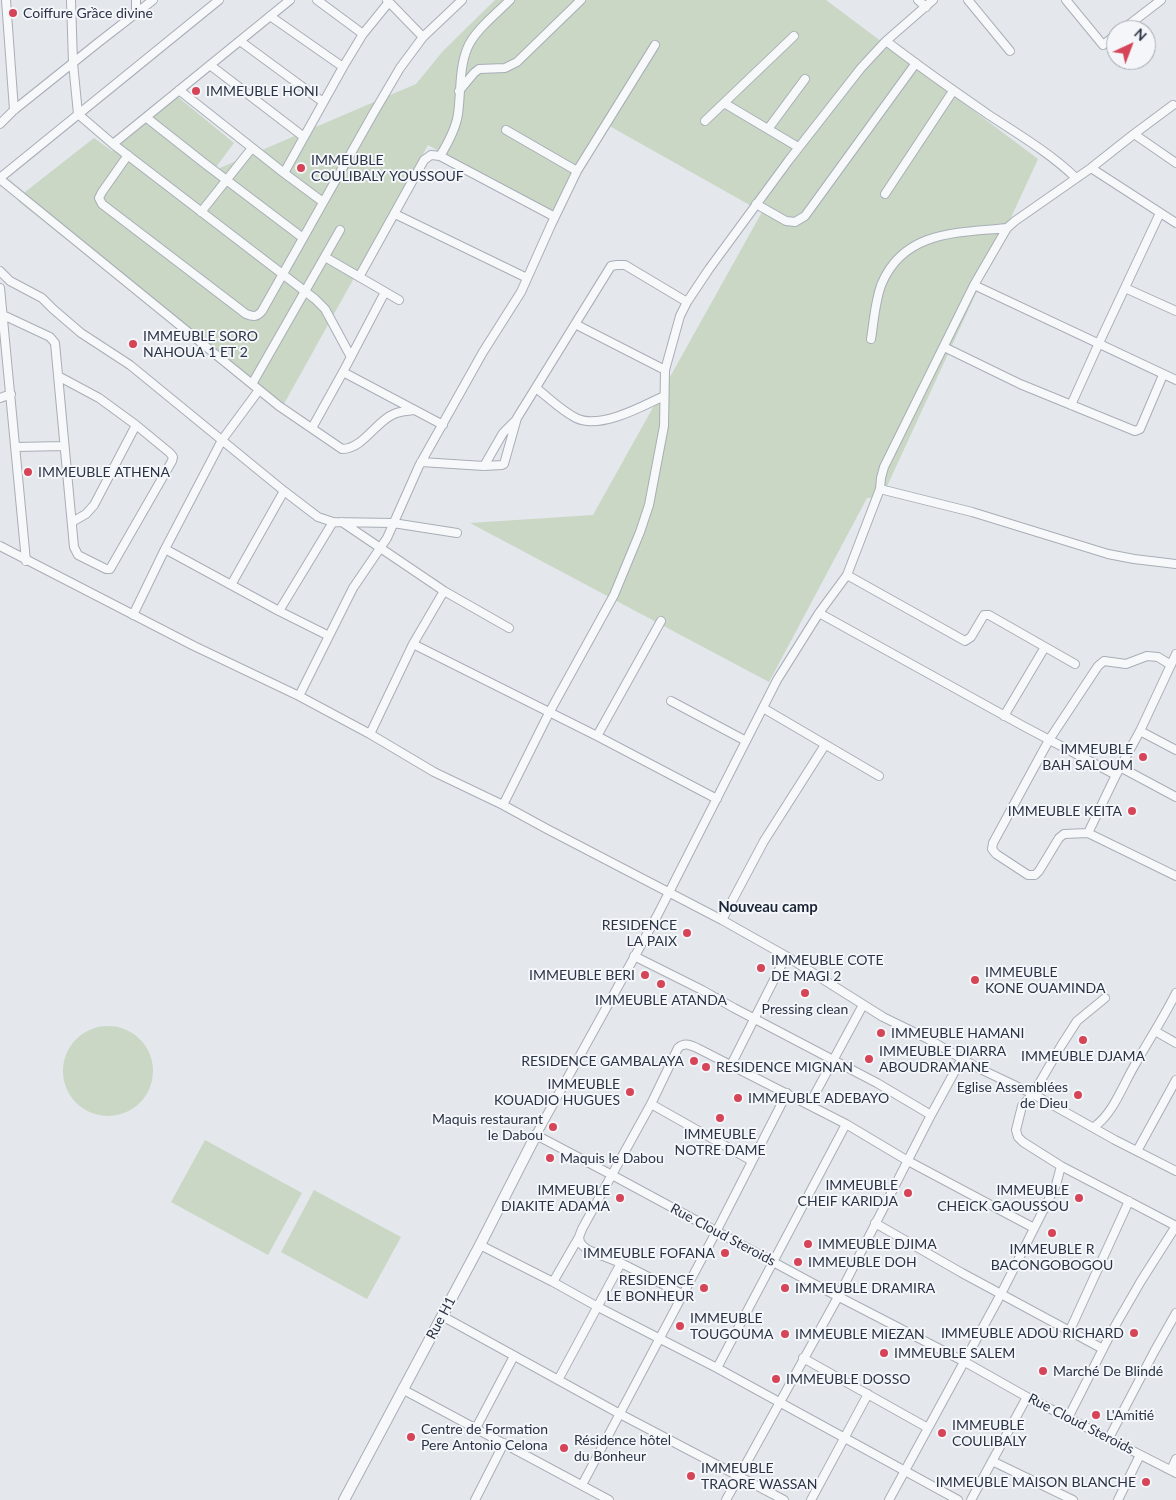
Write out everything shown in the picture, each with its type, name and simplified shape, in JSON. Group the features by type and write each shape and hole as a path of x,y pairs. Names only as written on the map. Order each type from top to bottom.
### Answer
{"street":[{"path":"6,0 14,110"},
{"path":"71,0 73,63 78,114 113,144 325,309 352,357"},
{"path":"136,0 136,12"},
{"path":"0,124 14,110 153,0"},
{"path":"219,0 0,179 259,390 342,449 346,449 365,438 380,422 394,414 414,410"},
{"path":"113,144 290,0"},
{"path":"317,0 363,34"},
{"path":"440,156 454,130 466,50 470,43 510,0"},
{"path":"460,90 479,69 505,68 517,62 582,0"},
{"path":"918,0 926,7"},
{"path":"503,805 549,713 614,594 640,532 649,505 664,426 666,370 680,316 709,269 756,204 798,147 861,68 886,41 933,0"},
{"path":"968,0 1010,51"},
{"path":"1066,0 1103,45 1106,43"},
{"path":"1135,20 1161,0"},
{"path":"284,173 363,34 388,1 423,37"},
{"path":"128,155 102,192 99,198 102,204 246,314 252,317 258,316 396,76 423,37 458,1"},
{"path":"270,16 343,68"},
{"path":"705,121 794,36"},
{"path":"240,40 323,102"},
{"path":"886,41 953,91 1042,151 1076,178"},
{"path":"299,696 353,588 387,538 421,462 483,352 521,292 578,170 655,45"},
{"path":"756,204 786,221 795,222 805,216 916,63"},
{"path":"210,65 304,137"},
{"path":"768,129 805,79"},
{"path":"179,90 323,202"},
{"path":"884,194 953,91"},
{"path":"724,103 798,147"},
{"path":"536,1135 668,893 777,680 819,612 847,575 880,489 884,467 974,285 1007,228 1091,168 1173,105"},
{"path":"147,118 303,238"},
{"path":"506,130 578,170"},
{"path":"1134,134 1176,163"},
{"path":"201,212 252,148"},
{"path":"360,277 424,160 431,155 440,156 555,217"},
{"path":"1091,168 1176,223"},
{"path":"1071,405 1098,343 1160,213"},
{"path":"396,214 527,278"},
{"path":"871,339 876,306 882,284 903,253 934,237 1007,228"},
{"path":"252,384 340,230"},
{"path":"324,257 399,300"},
{"path":"484,466 503,433 517,418 611,266 617,264 625,265 688,302"},
{"path":"0,271 10,281 42,298 53,310 81,333 130,365 318,517 332,522 393,523 457,533"},
{"path":"974,285 1176,380"},
{"path":"0,288 3,315 3,348 16,447 26,561"},
{"path":"1125,288 1176,311"},
{"path":"312,428 352,357 385,292"},
{"path":"3,315 55,343 64,446 75,551 78,555 106,569 110,569 172,462 173,457 136,425 99,398 58,376"},
{"path":"575,324 666,370"},
{"path":"944,347 1020,384 1135,431 1140,429 1163,375"},
{"path":"343,372 443,425"},
{"path":"536,388 566,412 586,422 598,421 634,410 664,396"},
{"path":"133,615 222,440 259,390"},
{"path":"0,398 10,394"},
{"path":"421,462 484,466 502,465 504,464 517,418"},
{"path":"72,522 86,514 94,505 136,425"},
{"path":"16,447 64,446"},
{"path":"880,489 972,512 1108,554 1176,564"},
{"path":"231,585 284,491"},
{"path":"279,611 332,522"},
{"path":"342,522 444,591 509,628"},
{"path":"0,546 194,646 299,696 370,734 434,772 503,805 722,920 786,956 882,1017 1033,1094 1176,1171"},
{"path":"165,549 329,636"},
{"path":"847,575 965,641 986,614 1075,664"},
{"path":"370,734 413,644 444,591"},
{"path":"819,612 1049,740 1176,797"},
{"path":"596,736 661,621"},
{"path":"413,644 717,799"},
{"path":"1004,716 1044,647"},
{"path":"1088,833 1176,654"},
{"path":"1171,665 1158,657 1146,656 1126,664 1104,661 1098,666 1049,740 992,849 996,854 1028,875 1034,875 1039,871 1059,838 1064,834 1088,833 1176,876"},
{"path":"671,701 746,741"},
{"path":"763,708 880,776"},
{"path":"1140,730 1176,750"},
{"path":"722,920 764,841 825,745"},
{"path":"634,956 833,1059 931,1115"},
{"path":"731,1065 786,956"},
{"path":"1094,1127 1106,1115 1176,993"},
{"path":"1068,1418 1103,1349 1141,1281 1176,1226 1061,1166 1023,1142 1016,1133 1022,1106 1033,1094 1073,1026 1082,1015 1105,998"},
{"path":"809,1105 863,1005"},
{"path":"1155,1031 1176,1042"},
{"path":"553,1282 651,1104 678,1048 682,1045 692,1046 846,1124 908,1161 1034,1228"},
{"path":"726,1500 838,1297 962,1058"},
{"path":"1137,1151 1176,1080"},
{"path":"582,1485 787,1094"},
{"path":"651,1104 752,1161"},
{"path":"717,1368 846,1124"},
{"name":"Rue Cloud Steroids","path":"536,1135 838,1297 965,1362 1026,1397 1173,1472"},
{"name":"Rue H1","path":"344,1500 536,1135"},
{"path":"889,1500 1001,1294 1054,1189 1061,1166"},
{"path":"1070,1330 1129,1201"},
{"path":"875,1223 1103,1349"},
{"path":"579,1237 582,1246 588,1250 621,1263 682,1294"},
{"path":"480,1244 717,1368 958,1500"},
{"path":"558,1380 621,1263"},
{"path":"1109,1438 1176,1313"},
{"path":"442,1316 620,1414 784,1500"},
{"path":"476,1428 514,1356"},
{"path":"804,1358 928,1428"},
{"path":"402,1389 609,1500"},
{"path":"811,1500 868,1394"},
{"path":"971,1500 1026,1397"},
{"path":"475,1500 504,1443"},
{"path":"1118,1500 1140,1455"},
{"path":"1173,1472 1176,1459"},
{"path":"992,1461 1073,1500"}],"green space":[{"path":"495,0 826,0 1038,159 882,497 867,498 769,682 470,523 593,515 762,212 606,124 554,216 428,145 280,411 18,201 25,192 94,138 112,151 178,97 234,143 213,171 416,84 443,51"},
{"path":"108,1026 125,1030 140,1039 149,1054 153,1071 149,1088 140,1103 125,1112 108,1116 91,1112 76,1103 67,1088 63,1071 67,1054 76,1039 91,1030"},
{"path":"205,1140 302,1193 268,1255 171,1202"},
{"path":"314,1190 401,1237 367,1299 281,1252"}],"place":[{"name":"Coiffure Grầce divine","path":"13,13"},
{"name":"IMMEUBLE HONI","path":"196,91"},
{"name":"IMMEUBLE COULIBALY YOUSSOUF","path":"301,168"},
{"name":"IMMEUBLE SORO NAHOUA 1 ET 2","path":"133,344"},
{"name":"IMMEUBLE ATHENA","path":"28,472"},
{"name":"IMMEUBLE BAH SALOUM","path":"1143,757"},
{"name":"IMMEUBLE KEITA","path":"1132,811"},
{"name":"RESIDENCE LA PAIX","path":"687,933"},
{"name":"IMMEUBLE COTE DE MAGI 2","path":"761,968"},
{"name":"IMMEUBLE BERI","path":"645,975"},
{"name":"IMMEUBLE KONE OUAMINDA","path":"975,980"},
{"name":"IMMEUBLE ATANDA","path":"661,984"},
{"name":"Pressing clean","path":"805,993"},
{"name":"IMMEUBLE HAMANI","path":"881,1033"},
{"name":"IMMEUBLE DJAMA","path":"1083,1040"},
{"name":"IMMEUBLE DIARRA ABOUDRAMANE","path":"869,1059"},
{"name":"RESIDENCE GAMBALAYA","path":"694,1061"},
{"name":"RESIDENCE MIGNAN","path":"706,1067"},
{"name":"IMMEUBLE KOUADIO HUGUES","path":"630,1092"},
{"name":"Eglise Assemblées de Dieu","path":"1078,1095"},
{"name":"IMMEUBLE ADEBAYO","path":"738,1098"},
{"name":"IMMEUBLE NOTRE DAME","path":"720,1118"},
{"name":"Maquis restaurant le Dabou","path":"553,1127"},
{"name":"Maquis le Dabou","path":"550,1158"},
{"name":"IMMEUBLE CHEIF KARIDJA","path":"908,1193"},
{"name":"IMMEUBLE DIAKITE ADAMA","path":"620,1198"},
{"name":"IMMEUBLE CHEICK GAOUSSOU","path":"1079,1198"},
{"name":"IMMEUBLE R BACONGOBOGOU","path":"1052,1233"},
{"name":"IMMEUBLE DJIMA","path":"808,1244"},
{"name":"IMMEUBLE FOFANA","path":"725,1253"},
{"name":"IMMEUBLE DOH","path":"798,1262"},
{"name":"RESIDENCE LE BONHEUR","path":"704,1288"},
{"name":"IMMEUBLE DRAMIRA","path":"785,1288"},
{"name":"IMMEUBLE TOUGOUMA","path":"680,1326"},
{"name":"IMMEUBLE ADOU RICHARD","path":"1134,1333"},
{"name":"IMMEUBLE MIEZAN","path":"785,1334"},
{"name":"IMMEUBLE SALEM","path":"884,1353"},
{"name":"Marché De Blindé","path":"1043,1371"},
{"name":"IMMEUBLE DOSSO","path":"776,1379"},
{"name":"L'Amitié","path":"1096,1415"},
{"name":"IMMEUBLE COULIBALY","path":"942,1433"},
{"name":"Centre de Formation Pere Antonio Celona","path":"411,1437"},
{"name":"Résidence hôtel du Bonheur","path":"564,1448"},
{"name":"IMMEUBLE TRAORE WASSAN","path":"691,1476"},
{"name":"IMMEUBLE MAISON BLANCHE","path":"1146,1482"}],"district":[{"name":"Nouveau camp","path":"768,907"}]}
